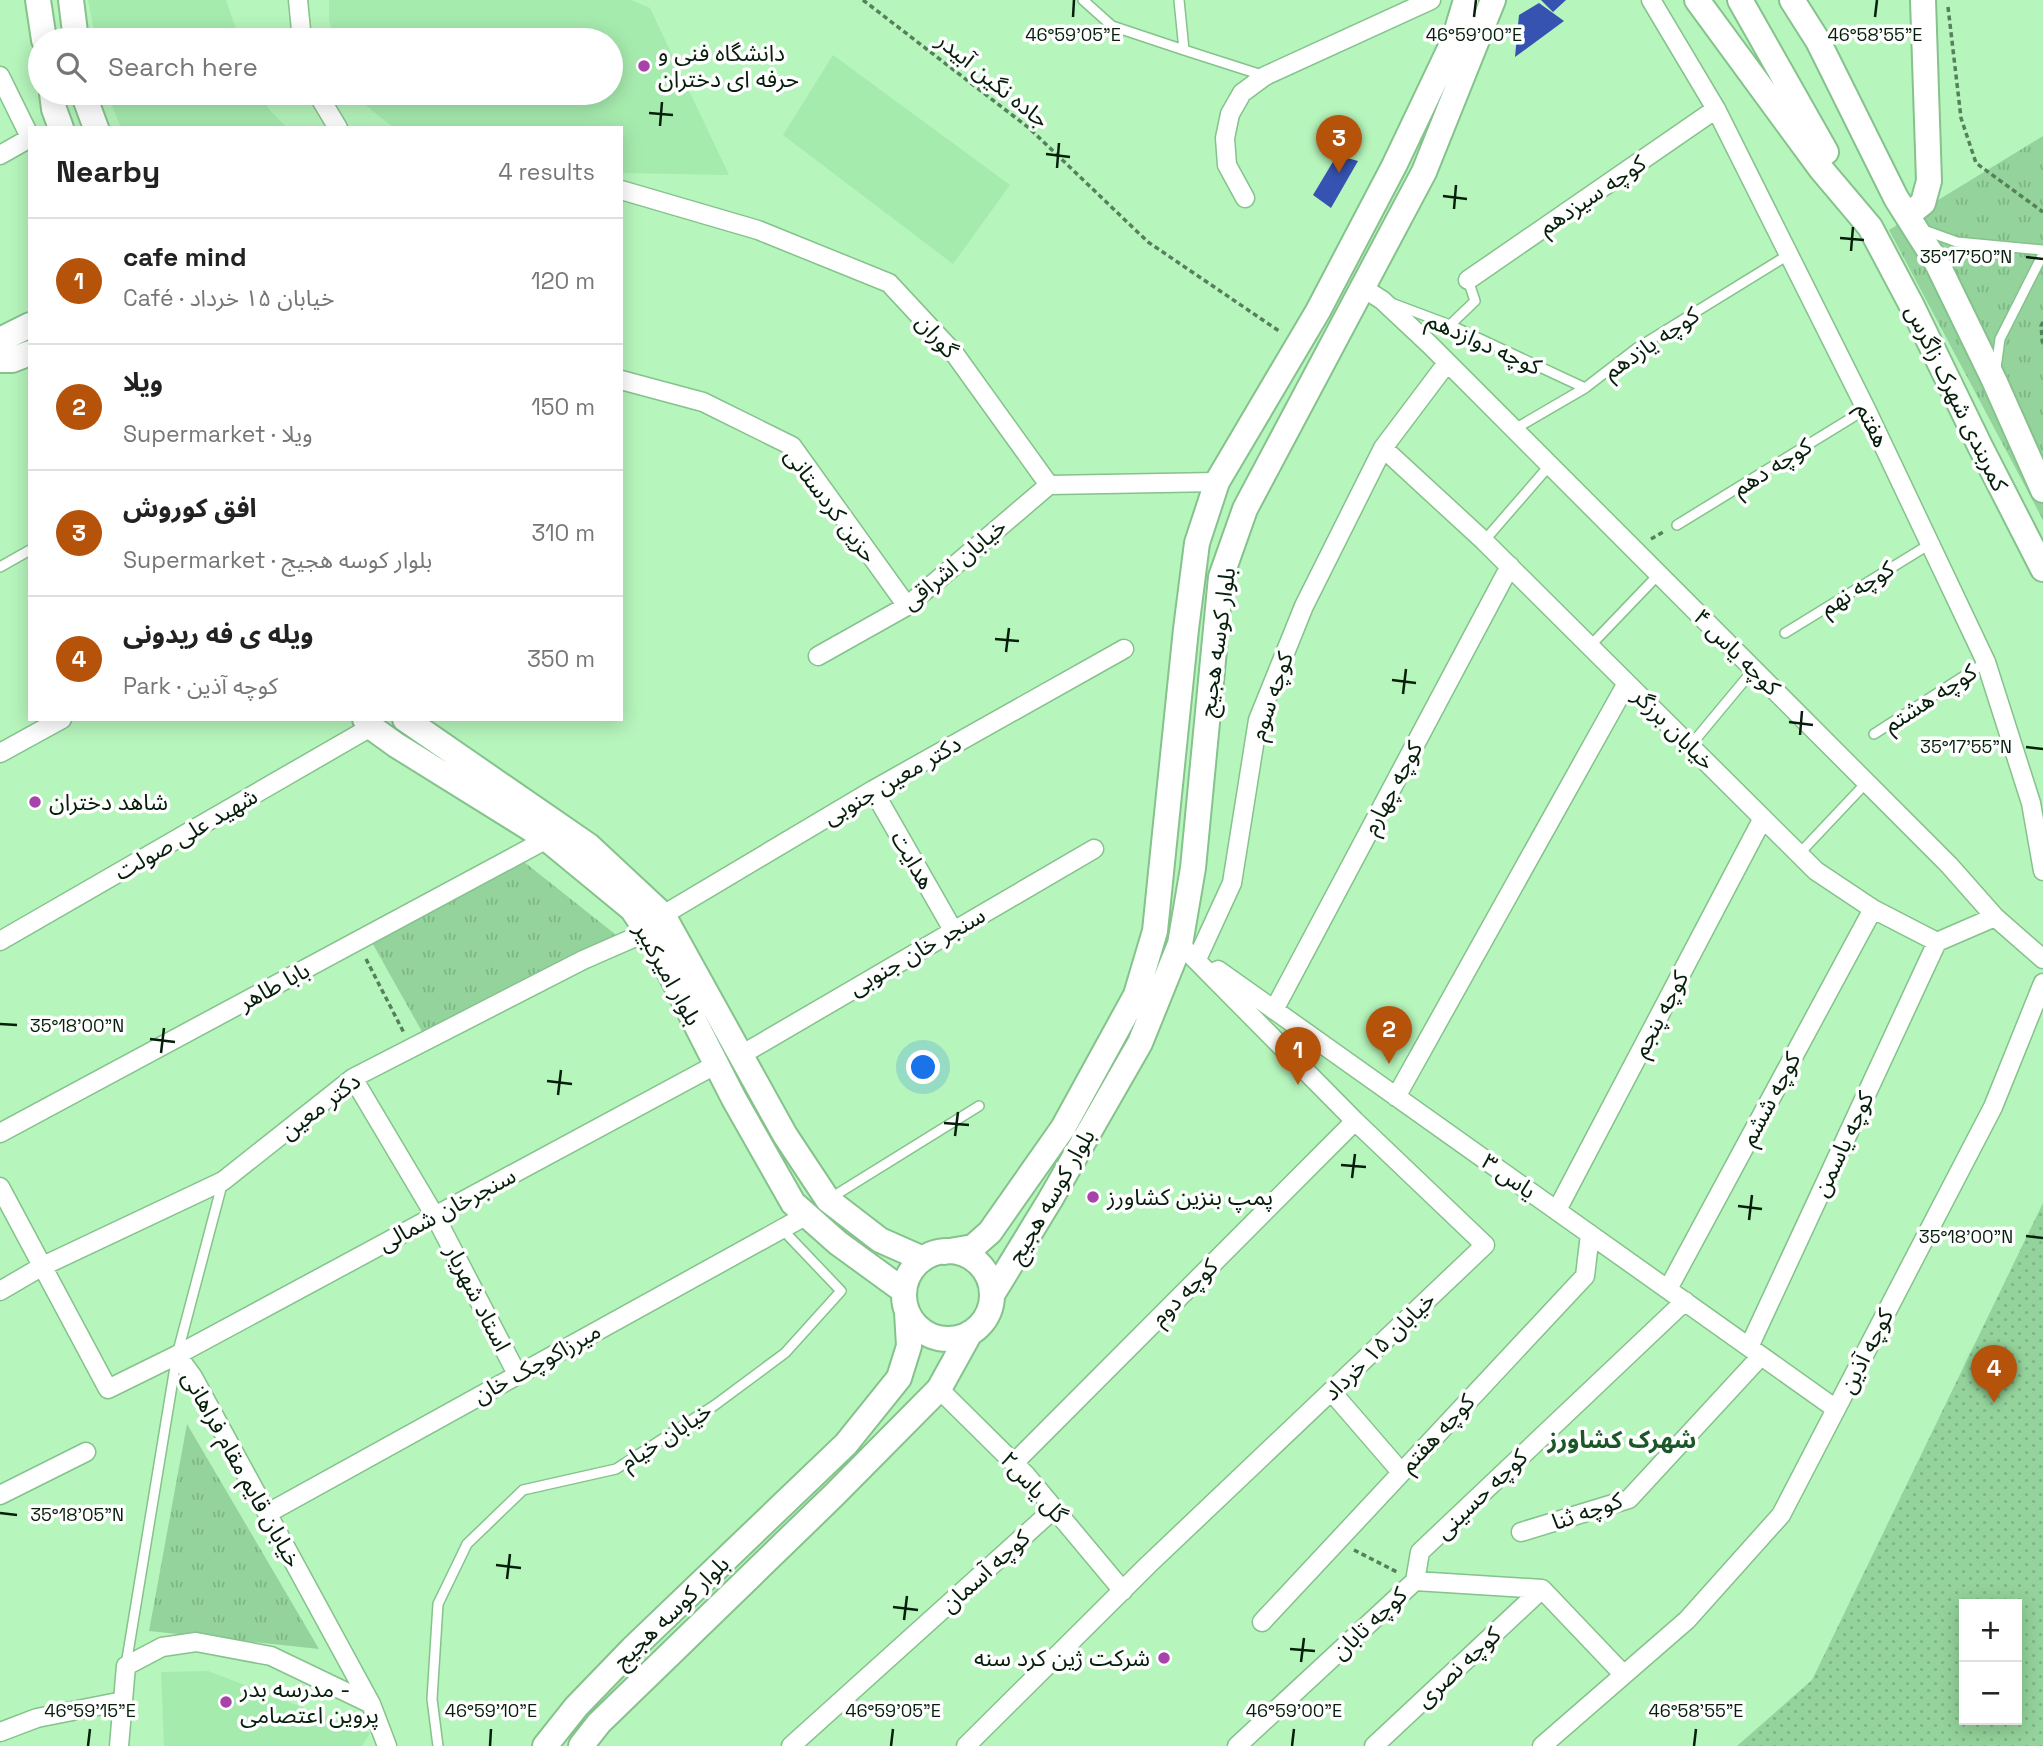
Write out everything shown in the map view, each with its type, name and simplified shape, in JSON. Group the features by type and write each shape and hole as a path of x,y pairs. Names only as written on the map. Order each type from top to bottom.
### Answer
{"street":[{"path":"38,0 42,28"},
{"path":"71,0 74,28"},
{"path":"298,0 301,28"},
{"path":"1245,198 1227,165 1224,138 1230,114 1242,93 1265,76 1431,0"},
{"name":"بلوار کوسه هجیج","path":"934,1255 973,1247 990,1232 1063,1128 1136,995 1155,931 1197,543 1217,482 1298,345 1394,166 1454,40 1466,0"},
{"name":"بلوار کوسه هجیج","path":"992,1295 1050,1200 1189,951 1193,868 1222,577 1245,509 1373,294 1493,0"},
{"name":"هفتم","path":"1651,0 1716,109 1866,409 1986,662 2031,803 2043,871"},
{"name":"کمربندی شهرک زاگرس","path":"1697,0 1821,169 1870,228"},
{"name":"کمربندی شهرک زاگرس","path":"1740,0 1912,306 2043,569"},
{"name":"کمربندی شهرک زاگرس","path":"1792,0 1818,41 1887,181 1937,263 1994,380 2043,490"},
{"path":"1911,221 1923,203 1928,181 1923,0"},
{"path":"0,76 28,133"},
{"path":"54,105 58,126"},
{"path":"87,105 95,126"},
{"path":"324,105 337,126"},
{"name":"کوچه سیزدهم","path":"1468,280 1716,109"},
{"path":"0,155 28,138"},
{"name":"گوران","path":"623,191 758,230 889,283 954,353 1049,485"},
{"name":"کوچه یاس ۴","path":"1373,294 1430,345 1754,669 1949,865 1995,917 2043,959"},
{"path":"0,340 28,326"},
{"path":"0,360 12,360 28,353"},
{"name":"کوچه سوم","path":"1189,951 1232,883 1258,720 1304,606 1383,448 1447,363"},
{"name":"حزین کردستانی","path":"623,381 703,402 792,446 907,606"},
{"name":"خیابان برزگر","path":"1383,448 1510,566 1816,871 1872,909 1937,942"},
{"path":"1049,485 1217,482 1251,498"},
{"name":"خیابان اشراقی","path":"818,656 907,606 1049,485"},
{"name":"کوچه چهارم","path":"1274,1010 1510,566"},
{"name":"دکتر معین جنوبی","path":"655,923 873,790 1124,649"},
{"path":"1396,1097 1627,683"},
{"path":"0,753 58,721"},
{"name":"بلوار امیرکبیر","path":"408,721 589,846 655,923 741,1055 785,1135 828,1200 880,1240 934,1255"},
{"name":"بلوار امیرکبیر","path":"372,722 547,839 632,909 655,923 717,1064 793,1203 906,1302"},
{"name":"شهید علی صولت","path":"0,941 372,722"},
{"name":"هدایت","path":"873,790 953,930"},
{"name":"کوچه پنجم","path":"1556,1210 1763,818"},
{"name":"بابا طاهر","path":"0,1133 547,839"},
{"name":"سنجر خان جنوبی","path":"741,1055 1094,849"},
{"name":"کوچه ششم","path":"1668,1289 1872,909"},
{"path":"1937,942 1995,917"},
{"name":"دکتر معین","path":"0,1290 41,1267 223,1181 353,1078 655,923"},
{"path":"1155,931 1189,951"},
{"name":"کوچه یاسمن","path":"1755,1351 1937,942"},
{"name":"یاس ۳","path":"1189,951 1836,1409"},
{"name":"خیابان ۱۵ خرداد","path":"966,1746 1123,1591 1485,1245 1355,1121 1189,951"},
{"name":"کوچه آذین","path":"1542,1746 1688,1620 1781,1515 1993,1107 2043,983"},
{"name":"سنجرخان شمالی","path":"177,1354 717,1064"},
{"name":"استاد شهریار","path":"353,1078 435,1216 517,1374"},
{"name":"کوچه دوم","path":"1014,1463 1355,1121"},
{"name":"خیابان قایم مقام فراهانی","path":"0,1187 108,1390 177,1354 193,1377 371,1704 387,1746"},
{"name":"میرزاکوچک خان","path":"268,1513 807,1215"},
{"name":"کوچه هفتم","path":"1262,1622 1585,1276 1590,1234"},
{"path":"956,1252 978,1263 985,1272 992,1295 986,1317 970,1333 958,1338 934,1337 923,1331 906,1302 907,1278 914,1268 934,1255 956,1252"},
{"name":"کوچه حسینی","path":"1415,1581 1420,1552 1685,1301"},
{"name":"بلوار کوسه هجیج","path":"545,1746 576,1707 632,1649 846,1444 899,1378 909,1346 906,1302"},
{"name":"بلوار کوسه هجیج","path":"581,1746 599,1723 939,1389 970,1333"},
{"name":"کوچه ثنا","path":"1521,1532 1629,1499 1755,1351"},
{"name":"گل یاس۲","path":"939,1389 1014,1463 1123,1591"},
{"path":"1331,1391 1401,1472"},
{"path":"0,1495 86,1452"},
{"name":"کوچه آسمان","path":"791,1746 1054,1509"},
{"name":"کوچه تابان","path":"1237,1746 1415,1581 1542,1589"},
{"path":"1542,1589 1623,1674"},
{"name":"کوچه نصری","path":"1374,1746 1542,1589"},
{"path":"119,1746 126,1666 162,1647 196,1642 271,1656 371,1704"},
{"path":"0,1732 37,1718 123,1701"}],"lane":[{"path":"1083,0 1112,26 1265,76"},
{"path":"1179,0 1184,50"},
{"path":"1911,221 1956,242 2043,252 2000,340 1994,380"},
{"name":"کوچه یازدهم","path":"1513,430 1586,388 1637,348 1788,255"},
{"path":"1450,325 1475,301 1468,280"},
{"name":"کوچه دوازدهم","path":"1373,294 1450,325 1586,388"},
{"name":"کوچه دهم","path":"1677,525 1866,409"},
{"path":"1484,541 1549,466"},
{"name":"کوچه نهم","path":"1785,633 1930,544"},
{"path":"0,567 28,551"},
{"path":"1590,646 1659,574"},
{"name":"کوچه هشتم","path":"1874,734 1986,662"},
{"path":"1690,746 1754,669"},
{"path":"1799,854 1866,783"},
{"path":"828,1200 979,1106"},
{"path":"126,1666 177,1354 223,1181"},
{"name":"خیابان خیام","path":"438,1746 432,1699 438,1604 467,1544 523,1490 615,1469 715,1405 785,1353 841,1291 781,1227"}],"path":[{"name":"جاده نگین آبیدر","path":"863,0 1029,128 1148,242 1298,345"},
{"path":"1947,0 1961,118 1976,163 2043,212"},
{"path":"2043,322 2043,347"},
{"path":"1633,549 1677,525"},
{"path":"357,941 411,1049"},
{"path":"1336,1541 1415,1581"}],"shaded area":[{"path":"88,0 226,0 236,28 94,28"},
{"name":"دانشگاه فنی و حرفه ای دختران","path":"329,0 631,0 650,8 729,175 623,173 623,126 392,126 365,105 623,105 623,28 332,28"},
{"path":"833,55 1010,185 953,264 783,135"},
{"path":"112,105 267,105 285,126 120,126"},
{"name":"مدرسه بدر - پروین اعتصامی","path":"208,1671 370,1733 362,1746 164,1746 161,1672"}],"green space":[{"path":"2043,136 2043,520 1889,230"},
{"path":"514,854 620,938 425,1037 365,930"},
{"path":"2043,1203 2043,1746 1737,1746 1812,1680"},
{"path":"187,1424 319,1649 149,1631"}],"building":[{"path":"1541,0 1566,0 1553,12"},
{"path":"1539,3 1564,21 1515,57 1519,15"},
{"path":"1337,155 1358,161 1331,208 1313,195"}],"place":[{"name":"دانشگاه فنی و حرفه ای دختران","path":"644,66"},
{"name":"افق کوروش","path":"1339,173"},
{"name":"شاهد دختران","path":"35,802"},
{"name":"ویلا","path":"1389,1064"},
{"name":"cafe mind","path":"1298,1085"},
{"name":"پمپ بنزین کشاورز","path":"1093,1197"},
{"name":"ویله ی فه ریدونی","path":"1994,1403"},
{"name":"شرکت ژین کرد سنه","path":"1164,1658"},
{"name":"مدرسه بدر - پروین اعتصامی","path":"226,1702"}],"district":[{"name":"شهرک کشاورز","path":"1622,1440"}]}
